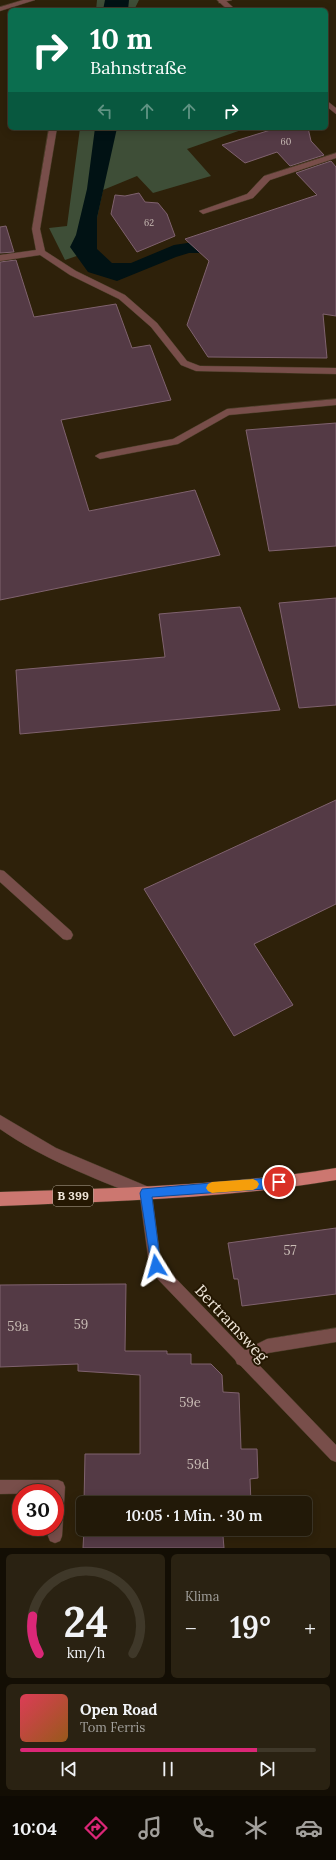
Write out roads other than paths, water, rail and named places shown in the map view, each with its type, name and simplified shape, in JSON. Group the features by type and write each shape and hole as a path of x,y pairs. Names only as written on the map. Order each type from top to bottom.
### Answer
{"main road":[{"name":"B 399","path":"0,1200 146,1193 294,1181 336,1174"}],"street":[{"path":"0,8 31,0"},
{"path":"224,0 230,8"},
{"path":"328,104 336,112"},
{"path":"41,252 36,229 53,130"},
{"path":"203,211 250,196 267,178 336,155"},
{"path":"0,258 41,252 73,272 122,297 154,325 184,363 199,369 336,371"},
{"path":"100,456 175,442 227,412 336,402"},
{"path":"0,875 67,934"},
{"path":"0,1120 18,1135 62,1158 146,1193"},
{"name":"Bertramsweg","path":"146,1193 156,1266 242,1359 336,1456"},
{"path":"242,1359 268,1346 336,1335"},
{"path":"0,1487 12,1487"}]}
